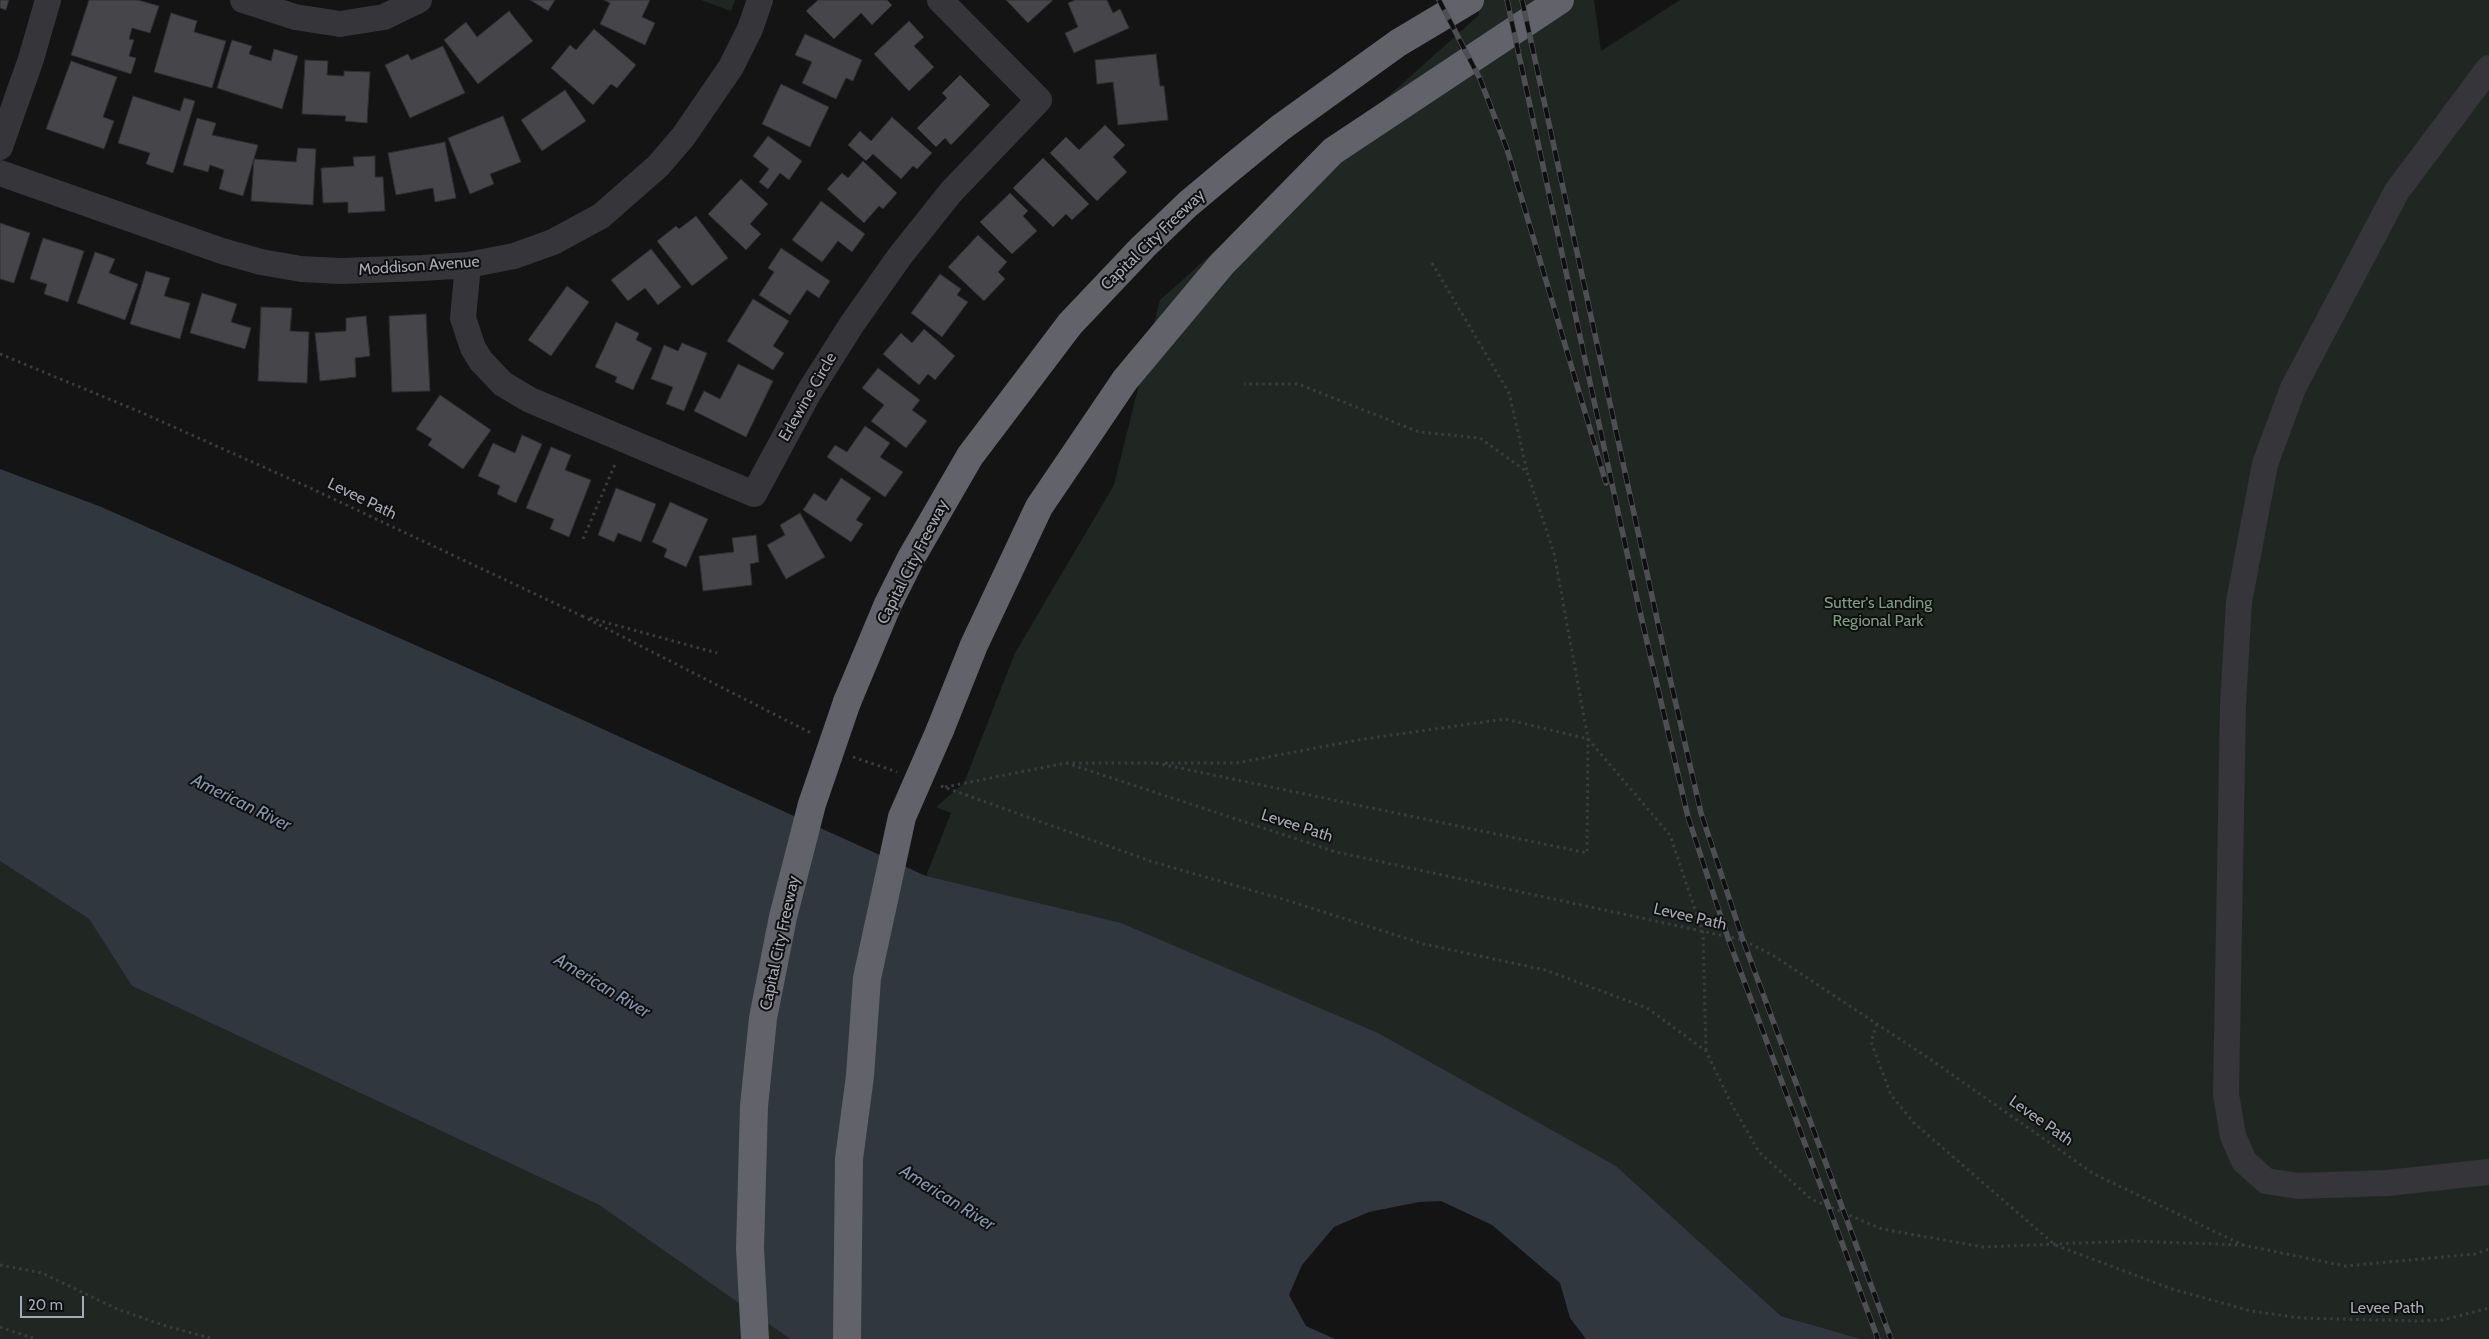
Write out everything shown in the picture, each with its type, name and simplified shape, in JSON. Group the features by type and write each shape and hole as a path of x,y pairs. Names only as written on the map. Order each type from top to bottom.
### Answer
{"highway":[{"name":"Capital City Freeway","path":"755,1339 750,1248 754,1106 763,1018 783,917 812,804 847,702 888,604 911,558 970,456 1070,324 1143,247 1188,204 1280,128 1398,43 1470,0"},
{"path":"847,1339 849,1159 860,1076 867,978 902,817 974,645 1039,507 1125,380 1222,264 1333,151 1560,0"}],"street":[{"path":"0,147 31,59 48,0"},
{"path":"243,0 295,17 340,24 384,18 419,0"},
{"name":"Moddison Avenue","path":"0,173 222,251 261,262 300,269 341,271 468,264 514,256 553,242 601,216 658,166 683,137 731,66 750,29 760,0"},
{"name":"Erlewine Circle","path":"468,264 462,318 473,348 492,374 503,384 530,400 754,494 809,392 852,324 900,256 951,192 1039,100 940,0"},
{"path":"2489,68 2397,191 2293,388 2265,464 2238,612 2233,705 2226,1094 2233,1136 2244,1161 2266,1181 2298,1186 2387,1183 2489,1172"}],"path":[{"path":"1156,763 1587,853 1588,739 1554,553 1527,472 1509,393 1432,263"},
{"name":"Levee Path","path":"0,354 138,411 306,486 517,588 582,616 717,653"},
{"path":"1244,384 1298,384 1419,432 1480,438 1527,472"},
{"path":"583,538 625,440"},
{"path":"582,616 815,736"},
{"path":"944,787 1066,763 1236,763 1364,739 1504,719 1588,739 1670,835 1703,933 1706,1051"},
{"path":"846,754 899,772"},
{"name":"Levee Path","path":"1066,763 1336,852 1703,933 1743,940 1774,956 1877,1024 2094,1174 2243,1245"},
{"name":"Levee Path","path":"935,784 1152,862 1286,900 1424,944 1545,970 1647,1008 1706,1051 1759,1152 1811,1199 1882,1229 1983,1247 2131,1241 2243,1245 2345,1266 2476,1254 2489,1249"},
{"path":"1877,1024 1870,1042 1891,1094 1914,1123 2055,1245"},
{"name":"Levee Path","path":"2055,1245 2172,1289 2251,1311 2301,1318 2418,1321 2443,1320 2489,1308"},
{"path":"0,1265 42,1272 117,1309 166,1326 214,1339"},
{"path":"0,1327 34,1339"}],"green space":[{"path":"701,0 735,0 731,11"},
{"name":"Sutter's Landing Regional Park","path":"1478,0 1594,0 1601,51 1680,0 2489,0 2489,1339 1861,1339 1781,1316 1723,1263 1718,1261 1716,1257 1616,1166 926,876 951,813 936,807 964,783 1015,653 1114,485 1160,300 1479,15"},
{"path":"0,861 89,919 132,986 599,1205 790,1339 0,1339"}],"water":[{"name":"American River","path":"0,469 99,506 497,681 926,876 1121,923 1378,1033 1616,1166 1781,1316 1861,1339 1586,1339 1570,1318 1560,1283 1492,1225 1441,1201 1419,1202 1369,1212 1334,1227 1302,1265 1289,1295 1306,1326 1335,1339 790,1339 599,1205 132,986 89,919 0,861"}],"building":[{"path":"0,0 9,0 6,10 0,8"},
{"path":"89,0 138,0 159,6 150,33 132,28 129,39 134,40 129,56 136,58 131,74 71,55"},
{"path":"530,0 555,0 548,11"},
{"path":"604,0 650,0 642,17 655,23 645,45 600,24 610,3"},
{"path":"818,0 887,0 892,5 872,25 861,13 834,39 806,11"},
{"path":"1006,0 1053,0 1028,23"},
{"path":"1075,0 1107,0 1113,13 1120,9 1129,28 1074,53 1065,33 1078,27 1068,3"},
{"path":"509,11 533,41 478,84 444,40 466,22 477,37"},
{"path":"171,13 197,21 194,32 226,41 212,88 154,72"},
{"path":"909,21 924,37 914,46 934,67 909,91 874,54"},
{"path":"594,29 636,65 617,88 611,84 593,105 551,68 570,45 576,50"},
{"path":"805,34 862,60 853,81 846,78 836,99 802,83 812,62 795,55"},
{"path":"232,40 252,46 249,54 271,61 274,49 298,56 282,109 217,88"},
{"path":"443,46 465,93 410,118 385,65 408,54 411,60"},
{"path":"1156,54 1160,86 1164,86 1168,120 1118,125 1113,82 1097,84 1095,60"},
{"path":"305,60 328,61 327,75 344,76 344,71 370,72 367,123 345,121 346,116 302,114"},
{"path":"71,61 117,77 103,117 114,121 104,149 46,129"},
{"path":"960,75 990,105 951,145 945,138 936,147 917,128 947,98 942,93"},
{"path":"781,84 829,107 810,147 762,124"},
{"path":"565,90 586,121 542,151 521,120"},
{"path":"133,96 180,111 184,98 195,101 173,173 146,164 150,153 118,143"},
{"path":"503,116 521,162 490,174 494,184 470,194 448,138"},
{"path":"892,117 932,153 917,169 913,166 901,179 873,154 866,161 848,145 860,131 871,141"},
{"path":"197,118 216,123 212,135 258,145 243,196 219,189 224,170 210,165 208,172 183,165"},
{"path":"1105,125 1125,145 1113,157 1127,172 1097,201 1050,153 1066,137 1079,150"},
{"path":"768,136 802,161 789,180 780,173 768,189 759,182 769,169 753,156"},
{"path":"445,142 456,198 435,202 433,188 396,195 388,153"},
{"path":"298,148 316,149 313,205 251,201 254,159 296,162"},
{"path":"375,156 375,177 383,177 385,211 348,213 348,202 323,203 321,168 354,166 353,157"},
{"path":"1043,158 1089,204 1072,220 1066,214 1053,227 1013,188"},
{"path":"863,161 897,193 883,209 879,206 864,223 827,189 842,173 848,178"},
{"path":"741,179 768,204 750,224 761,234 746,250 708,214"},
{"path":"1010,193 1028,211 1023,216 1037,231 1012,254 980,222"},
{"path":"821,201 865,234 852,252 838,241 822,262 792,240"},
{"path":"696,216 728,258 692,286 657,241 676,226 679,229"},
{"path":"0,223 30,233 14,283 0,279"},
{"path":"978,235 1007,262 998,272 1005,279 984,301 948,267"},
{"path":"43,238 84,251 68,302 44,294 47,284 30,279"},
{"path":"781,248 830,281 819,298 807,290 790,315 759,295 774,272 768,268"},
{"path":"651,249 681,287 658,305 645,288 628,301 611,280"},
{"path":"95,252 115,259 109,273 138,284 125,320 77,303"},
{"path":"146,271 170,278 164,296 190,303 180,339 130,324"},
{"path":"940,274 961,289 957,295 968,302 942,337 911,313"},
{"path":"567,286 589,302 551,356 528,340"},
{"path":"202,293 237,304 231,322 251,328 245,349 190,333"},
{"path":"753,299 789,321 773,346 784,353 773,370 727,341"},
{"path":"261,307 292,308 290,331 309,332 307,383 258,381"},
{"path":"426,314 430,391 392,392 389,316"},
{"path":"366,316 370,356 355,358 356,377 320,381 315,333 346,331 346,318"},
{"path":"616,322 639,333 636,340 652,348 633,390 615,382 617,377 595,367"},
{"path":"924,329 955,356 935,380 928,374 919,385 883,354 901,333 912,343"},
{"path":"682,343 707,353 684,411 666,404 673,387 651,379 664,345 678,351"},
{"path":"738,364 773,381 746,437 694,411 704,391 720,399"},
{"path":"878,368 920,400 912,410 927,421 906,448 871,421 884,405 862,388"},
{"path":"440,395 491,430 463,469 428,445 432,439 416,429"},
{"path":"865,426 890,443 880,457 903,472 885,497 827,457 835,445 847,452"},
{"path":"522,435 542,444 516,503 497,494 500,486 478,476 493,443 515,453"},
{"path":"551,447 571,455 565,470 591,480 569,537 550,529 554,519 526,508"},
{"path":"841,478 871,498 856,520 863,524 851,542 803,510 814,493 826,501"},
{"path":"616,488 656,504 641,542 618,533 614,542 598,535"},
{"path":"670,502 708,519 686,567 664,557 667,549 652,542"},
{"path":"800,513 825,557 786,579 767,545 785,535 780,525"},
{"path":"756,535 759,562 750,564 752,585 703,591 699,556 734,552 732,538"}],"railway":[{"path":"1439,0 1480,79 1507,149 1606,483"},
{"path":"1507,0 1637,599 1688,817 1728,938 1878,1339"},
{"path":"1522,0 1701,813 1743,940 1891,1339"}]}
